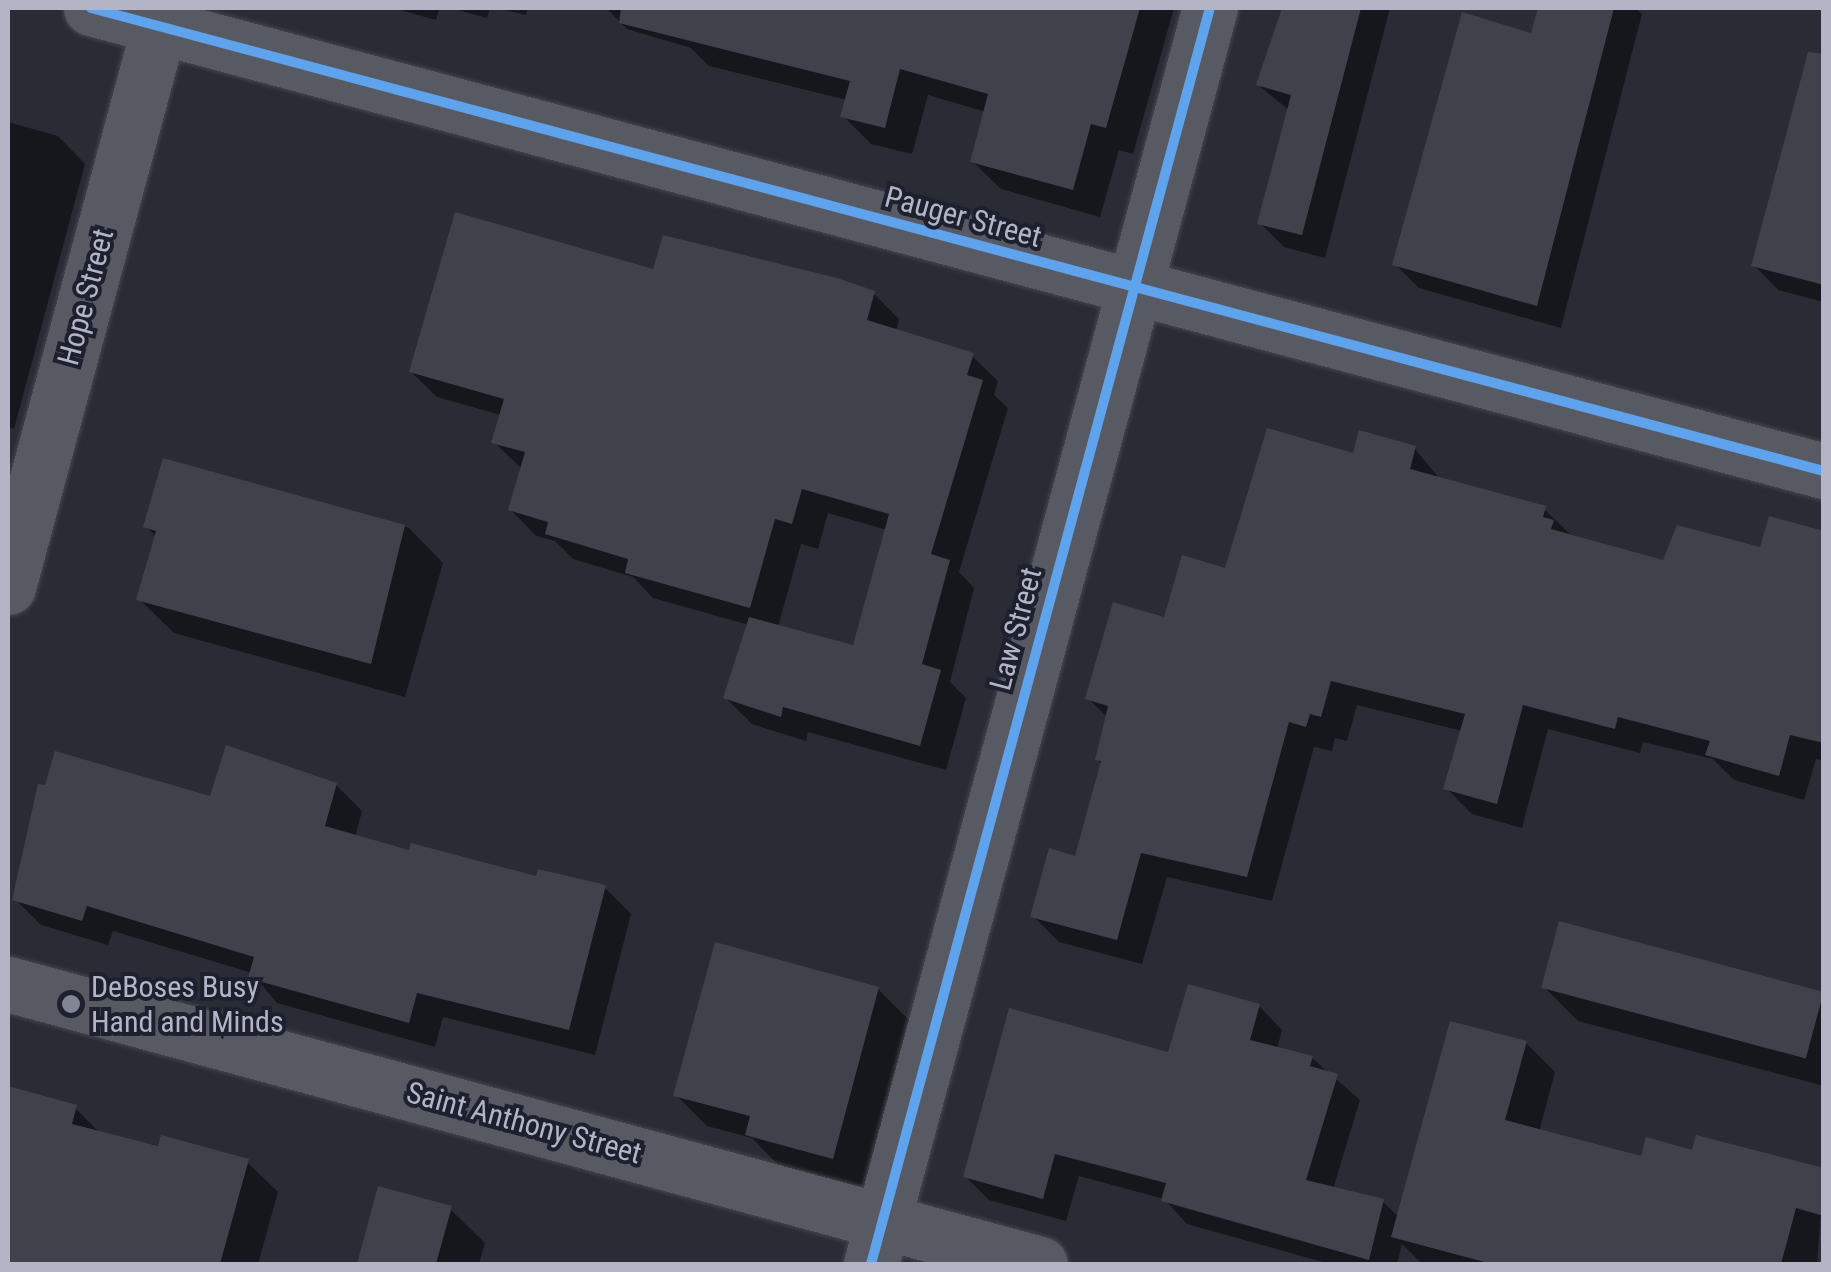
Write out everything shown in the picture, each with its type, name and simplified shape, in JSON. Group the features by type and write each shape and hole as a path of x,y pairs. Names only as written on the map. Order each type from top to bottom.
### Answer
{"street":[{"name":"Pauger Street","path":"91,8 162,16 1134,289 1824,471"},
{"name":"Law Street","path":"877,1242 1210,8"},
{"name":"Hope Street","path":"8,587 162,16"},
{"name":"Saint Anthony Street","path":"8,984 877,1242 1040,1264"}],"building":[{"path":"621,8 1140,8 1106,128 1091,124 1073,190 970,162 988,94 900,69 885,128 840,117 850,81 619,23"},
{"path":"1282,8 1361,8 1302,235 1257,224 1291,95 1256,85"},
{"path":"1538,8 1614,8 1537,306 1392,265 1462,12 1531,33"},
{"path":"1808,52 1824,54 1824,285 1751,266"},
{"path":"455,212 653,269 663,235 837,278 875,291 867,320 974,353 967,375 983,380 931,554 950,560 922,664 941,670 920,746 783,707 781,717 723,698 749,617 853,645 889,514 802,489 792,524 775,519 750,608 625,573 628,559 545,534 548,522 508,510 525,452 491,443 504,399 409,372"},
{"path":"1267,428 1353,453 1359,430 1416,446 1410,469 1546,506 1543,517 1554,520 1551,529 1663,560 1677,525 1760,547 1769,516 1824,531 1824,743 1790,735 1779,776 1705,755 1710,741 1618,717 1615,729 1523,705 1497,804 1443,789 1465,714 1331,681 1321,717 1310,714 1306,727 1289,722 1247,877 1141,853 1117,940 1030,917 1049,848 1075,856 1101,761 1095,760 1108,706 1085,699 1113,602 1164,617 1182,555 1225,568"},
{"path":"163,458 405,525 371,664 136,600 156,531 143,527"},
{"path":"226,745 337,783 325,826 409,850 411,843 536,876 538,869 606,885 569,1030 417,993 409,1023 248,978 254,957 87,906 82,921 12,900 38,784 45,785 55,751 210,796"},
{"path":"1559,921 1824,992 1806,1059 1541,988"},
{"path":"715,942 879,987 833,1159 745,1135 750,1116 673,1096"},
{"path":"1188,984 1260,1004 1250,1040 1313,1056 1310,1066 1338,1074 1306,1180 1384,1199 1369,1260 1161,1201 1166,1183 1055,1154 1043,1199 963,1177 1009,1008 1168,1052"},
{"path":"1450,1021 1527,1041 1505,1120 1641,1156 1646,1137 1692,1150 1696,1135 1824,1168 1824,1216 1796,1208 1781,1264 1492,1264 1391,1237"},
{"path":"8,1086 77,1105 72,1124 158,1146 161,1135 249,1159 220,1264 8,1264"},
{"path":"378,1186 452,1206 436,1264 357,1264"}],"cycle path":[{"path":"91,8 1824,471"},
{"path":"871,1264 1210,8"}],"place":[{"name":"DeBoses Busy Hand and Minds","path":"71,1004"}]}
